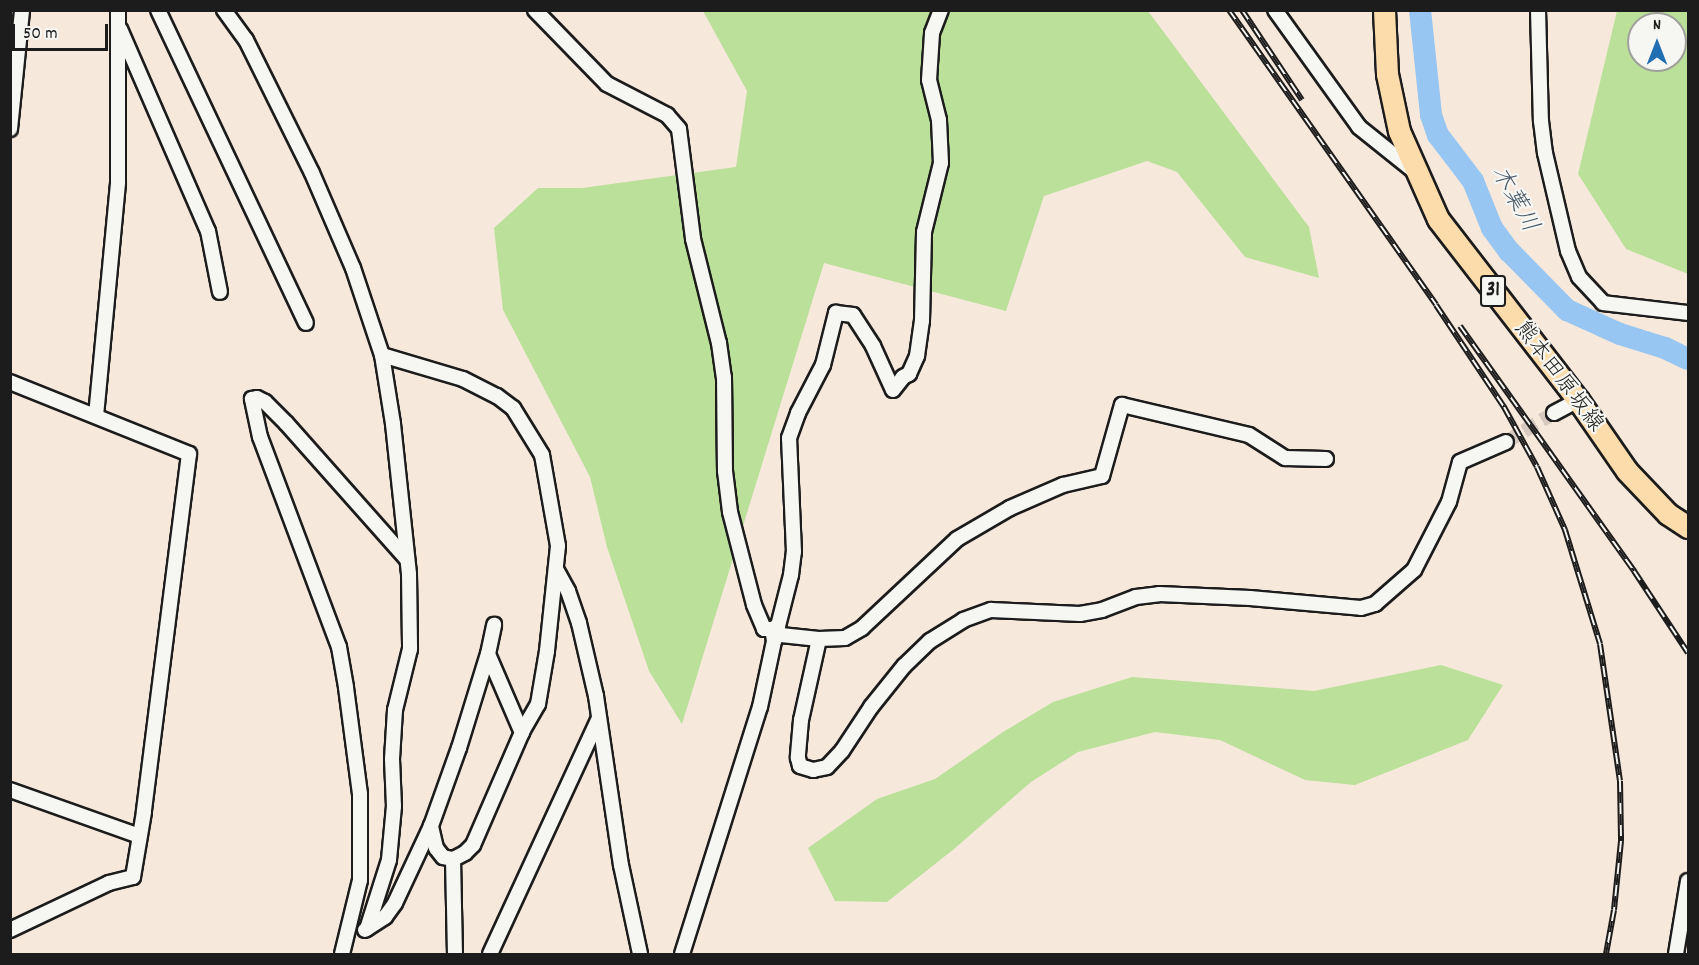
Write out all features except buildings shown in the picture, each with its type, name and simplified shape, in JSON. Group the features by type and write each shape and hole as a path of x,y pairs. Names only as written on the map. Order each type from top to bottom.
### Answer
{"main road":[{"name":"熊本田原坂線","path":"1384,10 1388,74 1398,131 1438,219 1578,400 1627,471 1668,514 1689,527"}],"street":[{"path":"10,129 22,10"},
{"path":"158,10 306,323"},
{"path":"224,10 246,40 312,173 353,268 382,355 393,424 406,558 410,649 395,710 392,759 394,806 389,860 367,929"},
{"path":"535,10 607,84 667,115 679,129 693,239 719,343 724,377 725,471 730,512 760,623 764,628 772,629 781,635 819,639 845,638 862,628 957,539 1010,508 1063,485 1102,476 1122,405 1249,435 1285,458 1326,459"},
{"path":"772,629 778,626 792,575 794,552 789,438 798,413 823,365 836,313 853,315 873,346 893,390 903,377 909,375 917,356 922,321 924,232 941,163 939,120 929,80 932,33 941,10"},
{"path":"1275,10 1359,127 1415,172"},
{"path":"1538,10 1541,121 1545,153 1568,251 1579,276 1603,303 1689,313"},
{"path":"117,17 208,231 220,292"},
{"path":"96,416 117,182 117,17"},
{"path":"382,355 463,379 497,396 513,408 542,455 558,546 557,571 538,704 522,733 473,845 465,853 453,859 443,857 436,848 431,826"},
{"path":"10,382 189,454 133,877 109,883 10,930"},
{"path":"342,954 349,936 360,880 360,794 339,647 260,437 252,399 257,398 265,402 286,423 406,558"},
{"path":"1554,413 1578,400"},
{"path":"819,639 801,720 798,758 800,765 813,770 827,767 842,751 871,707 904,666 930,641 963,620 991,610 1080,614 1102,610 1136,597 1159,594 1250,598 1361,608 1375,604 1414,570 1449,502 1460,462 1506,442"},
{"path":"557,571 568,591 579,623 596,696 621,865 640,954"},
{"path":"349,936 367,929 385,917 395,903 431,826 459,748 488,654 494,625"},
{"path":"682,954 760,707 774,641 772,629"},
{"path":"488,654 522,733"},
{"path":"490,954 598,720"},
{"path":"10,790 139,836"},
{"path":"453,859 455,954"},
{"path":"1676,954 1689,881"}],"green space":[{"path":"703,11 1148,11 1309,227 1319,278 1245,257 1177,172 1147,161 1044,196 1006,311 824,263 682,724 649,671 607,547 590,477 503,310 494,228 538,188 582,188 736,167 747,91"},
{"path":"1617,11 1688,11 1688,274 1626,249 1578,174"},
{"path":"1441,665 1503,685 1468,740 1355,785 1305,780 1220,740 1155,732 1078,752 1031,782 954,849 887,902 835,901 808,848 877,799 935,779 1003,732 1053,702 1132,677 1314,691"}],"waterway":[{"name":"木葉川","path":"1420,10 1431,115 1438,135 1473,181 1492,228 1509,251 1567,310 1620,334 1665,348 1688,359"}],"tunnel":[{"path":"1506,442 1554,413"}],"railway":[{"path":"1229,10 1436,305 1504,407 1537,467 1565,530 1600,644 1620,781 1621,841 1614,910 1606,954"},
{"path":"1242,10 1302,100"},
{"path":"1460,326 1634,571 1688,653"}]}
